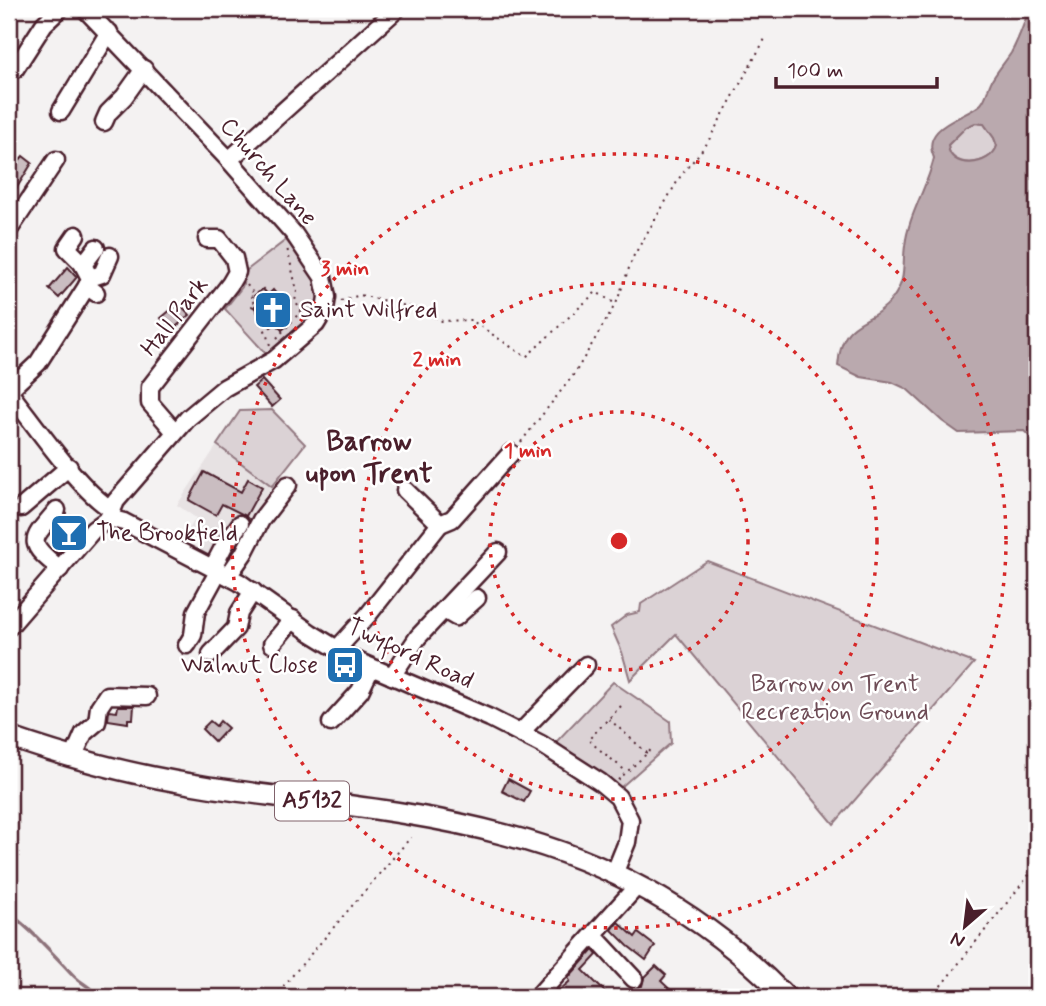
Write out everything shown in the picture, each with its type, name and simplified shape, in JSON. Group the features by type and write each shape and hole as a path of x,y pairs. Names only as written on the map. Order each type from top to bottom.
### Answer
{"main road":[{"name":"A5132","path":"9,737 73,758 202,786 465,825 543,846 614,874 708,928 741,953 786,997"}],"street":[{"path":"15,69 44,24 60,9"},
{"name":"Church Lane","path":"85,9 229,160 294,234 323,277 327,297"},
{"path":"229,160 397,9"},
{"path":"61,111 109,32"},
{"path":"104,122 108,113 124,97 144,69"},
{"path":"9,230 56,160"},
{"path":"76,235 67,248 89,281"},
{"name":"Hall Park","path":"175,432 150,402 150,387 237,272 234,258 219,239 207,239"},
{"path":"103,252 89,281 38,363 9,391 110,514"},
{"path":"9,627 110,514 175,432 202,405 274,359 316,324 325,309 327,297"},
{"path":"337,649 368,615 440,524 452,519 512,453"},
{"path":"21,508 69,467"},
{"path":"220,571 244,553 261,520 288,485"},
{"path":"405,490 440,524"},
{"path":"57,510 36,536 35,543 41,554 60,569"},
{"name":"Twyford Road","path":"110,514 220,571 337,649 371,668 452,700 520,733 565,758 609,789 623,804 630,820 627,842 614,874"},
{"path":"187,645 193,635 196,612 220,571 225,544 240,524"},
{"path":"392,676 418,637 498,552"},
{"path":"211,654 236,628 239,613 253,591"},
{"path":"444,610 456,617 477,598"},
{"path":"271,644 292,618"},
{"path":"520,733 586,664"},
{"path":"331,723 360,691 371,668"},
{"path":"73,758 84,733 97,722 99,707 107,695 147,696"},
{"path":"542,995 638,886"},
{"path":"594,936 634,979"}],"path":[{"path":"512,453 575,373 616,304 634,257 680,177 706,145 765,39"},
{"path":"237,272 254,295 250,298 255,304 252,306 260,315 271,349 277,338 301,311 295,301 297,291 286,249 294,234"},
{"path":"327,297 343,302 360,295 419,309 442,321 471,320 526,357 596,292 616,304"},
{"path":"621,706 588,740 627,772"},
{"path":"609,719 647,753"},
{"path":"609,789 653,748"},
{"path":"274,997 411,837"},
{"path":"932,997 1037,865"}],"shaded area":[{"path":"1028,13 1037,19 1037,443 1024,431 959,433 907,389 892,382 861,377 838,366 841,349 851,330 884,308 900,284 907,235 934,158 931,147 933,138 947,124 981,104 992,80 1014,48","holes":["975,123 984,124 997,146 993,153 971,163 955,159 948,145 966,127"]},
{"path":"272,410 305,444 272,486 219,566 193,552 203,537 189,529 196,518 177,505 240,411"}],"green space":[{"path":"975,123 984,124 997,146 987,158 979,161 962,162 955,159 948,145 966,127"},
{"path":"286,240 316,281 321,300 320,311 268,356 225,309 242,287 247,270"},
{"path":"272,410 305,444 272,486 217,445 240,411"},
{"name":"Barrow on Trent Recreation Ground","path":"707,561 974,663 834,824 676,634 630,680 611,627 627,615 640,612 641,604"},
{"path":"613,682 670,721 671,743 620,788 556,742"}],"building":[{"path":"23,156 32,163 16,189 9,184 9,168 12,171"},
{"path":"68,267 77,277 59,298 49,289"},
{"name":"Saint Wilfred","path":"263,289 268,295 273,290 290,311 286,315 291,322 282,330 276,323 271,327 254,307 259,302 254,296"},
{"path":"179,303 190,315 172,330 161,318"},
{"path":"262,380 280,400 272,407 254,387"},
{"path":"204,472 241,492 248,479 262,487 246,516 222,504 216,515 189,500"},
{"name":"The Brookfield","path":"71,516 83,525 58,554 54,550 59,544 53,539"},
{"path":"118,706 134,706 133,719 128,719 128,723 108,720 109,711 117,712"},
{"path":"210,721 216,726 220,721 228,728 215,742 202,729"},
{"path":"508,779 530,791 524,802 502,791"},
{"path":"618,922 635,937 638,933 655,946 646,960 612,930"},
{"path":"593,950 597,955 583,970 610,997 552,997 570,981 568,978"},
{"path":"656,966 666,975 661,981 678,997 624,997 632,989 642,986 644,978"}],"waterway":[{"path":"9,913 98,997"}],"place":[{"name":"Saint Wilfred","path":"273,310"},
{"name":"The Brookfield","path":"69,533"},
{"name":"Walnut Close","path":"345,665"}],"district":[{"name":"Barrow upon Trent","path":"369,458"}]}
